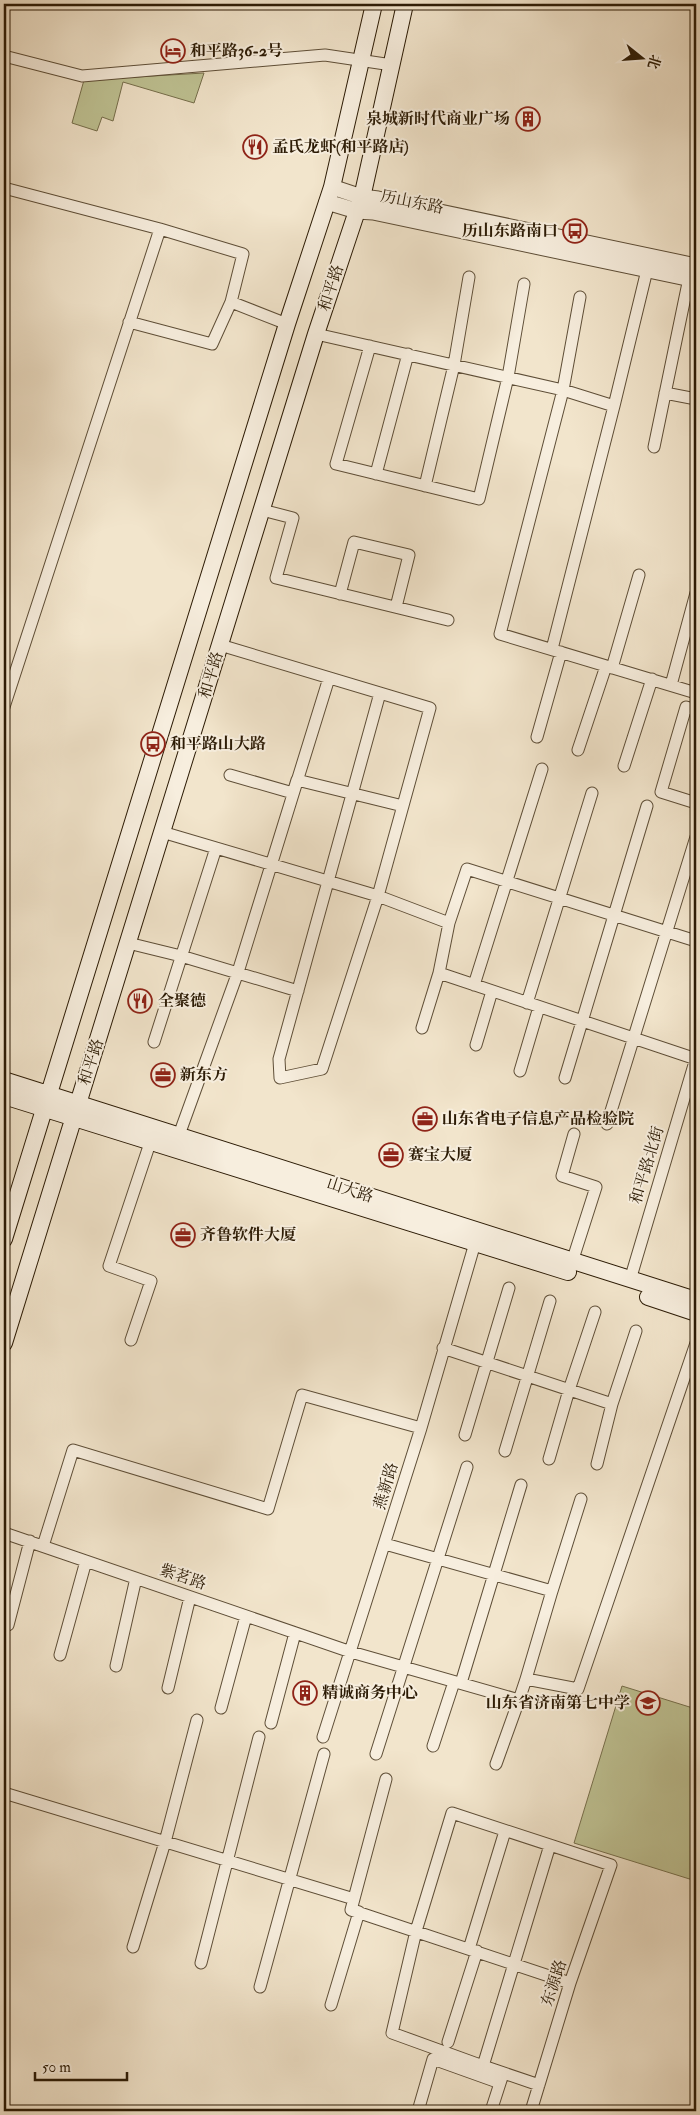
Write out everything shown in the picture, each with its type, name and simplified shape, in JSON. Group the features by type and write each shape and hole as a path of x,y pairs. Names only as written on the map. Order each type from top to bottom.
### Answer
{"main road":[{"name":"和平路","path":"4,1239 287,324 330,194 374,4"},
{"name":"和平路","path":"4,1343 316,334 359,204 405,4"},
{"name":"山大路","path":"4,1080 46,1101 179,1135 696,1300"},
{"name":"山大路","path":"4,1096 46,1101"},
{"name":"山大路","path":"76,1110 151,1140 696,1312"}],"street":[{"path":"4,56 82,76 325,55 392,65"},
{"path":"4,188 160,229 243,254 231,302 212,344 129,322"},
{"name":"历山东路","path":"330,194 392,216 647,270 694,275"},
{"name":"历山东路","path":"359,204 378,199 694,275"},
{"path":"4,706 160,229"},
{"path":"538,737 556,651 647,270"},
{"path":"654,447 665,393 694,275"},
{"path":"425,486 454,365 469,277"},
{"path":"370,346 336,464 479,499 508,377 524,284"},
{"path":"580,297 563,390 500,634 696,693"},
{"path":"231,302 287,324"},
{"path":"316,334 563,390 614,406"},
{"path":"376,474 408,354"},
{"path":"665,393 696,399"},
{"path":"262,510 293,518 276,578 448,620"},
{"path":"340,594 354,542 410,556 396,608"},
{"path":"578,750 609,666 639,575"},
{"path":"671,685 696,593"},
{"path":"220,645 329,678 380,693 430,708 378,896 322,1069 280,1078 279,1059 380,693"},
{"path":"179,1135 238,972 329,678"},
{"path":"624,766 652,679"},
{"path":"696,710 686,707 661,792 696,803"},
{"path":"474,985 542,769"},
{"path":"230,775 293,793"},
{"path":"297,780 403,806"},
{"path":"527,1003 592,793"},
{"path":"565,1078 647,806"},
{"path":"162,832 378,896 449,923"},
{"path":"607,1124 696,837"},
{"path":"154,1042 216,848"},
{"path":"422,1028 439,973 449,923 467,869 696,941"},
{"path":"128,943 181,956 298,990"},
{"path":"439,973 696,1059"},
{"path":"476,1046 492,991"},
{"path":"520,1072 539,1007"},
{"name":"和平路北街","path":"630,1280 696,1059"},
{"path":"572,1262 596,1187 562,1176 574,1134"},
{"path":"131,1340 150,1281 109,1266 151,1140"},
{"name":"燕新路","path":"324,1737 422,1428 443,1348 475,1243"},
{"path":"465,1435 509,1288"},
{"path":"505,1451 550,1301"},
{"path":"549,1459 569,1390 595,1312"},
{"path":"597,1464 612,1404 636,1331"},
{"path":"526,1679 578,1689 696,1343"},
{"path":"443,1348 612,1404"},
{"path":"44,1546 73,1450 268,1509 302,1395 422,1428"},
{"path":"376,1754 405,1668 467,1467"},
{"path":"433,1746 457,1683 521,1484"},
{"path":"496,1764 526,1679 581,1499"},
{"name":"紫茗路","path":"4,1533 351,1652 519,1700"},
{"path":"8,1625 30,1542"},
{"path":"385,1544 552,1591"},
{"path":"60,1655 86,1561"},
{"path":"116,1666 136,1578"},
{"path":"168,1688 190,1597"},
{"path":"221,1708 246,1616"},
{"path":"271,1723 295,1633"},
{"path":"133,1947 165,1842 197,1720"},
{"path":"201,1963 258,1737"},
{"path":"260,1987 324,1754"},
{"path":"386,1779 351,1910 570,1982"},
{"path":"4,1793 354,1899"},
{"path":"483,2066 516,1964 550,1845 452,1813 416,1931 392,2033 483,2066 502,2078"},
{"path":"448,2042 505,1830"},
{"name":"东源路","path":"531,2111 570,1982 611,1865 550,1845"},
{"path":"331,2005 359,1912"},
{"path":"418,2111 433,2059 502,2078 539,2085"},
{"path":"491,2111 502,2078"}],"green space":[{"path":"204,73 194,103 123,82 113,121 102,117 97,131 72,123 84,80"},
{"path":"622,1686 696,1709 696,1881 574,1843"}],"place":[{"name":"和平路36-2号","path":"173,51"},
{"name":"泉城新时代商业广场","path":"528,119"},
{"name":"孟氏龙虾(和平路店)","path":"255,147"},
{"name":"历山东路南口","path":"575,231"},
{"name":"和平路山大路","path":"153,744"},
{"name":"全聚德","path":"140,1001"},
{"name":"新东方","path":"163,1075"},
{"name":"山东省电子信息产品检验院","path":"425,1119"},
{"name":"赛宝大厦","path":"391,1155"},
{"name":"齐鲁软件大厦","path":"183,1235"},
{"name":"精诚商务中心","path":"305,1693"},
{"name":"山东省济南第七中学","path":"648,1703"}]}
